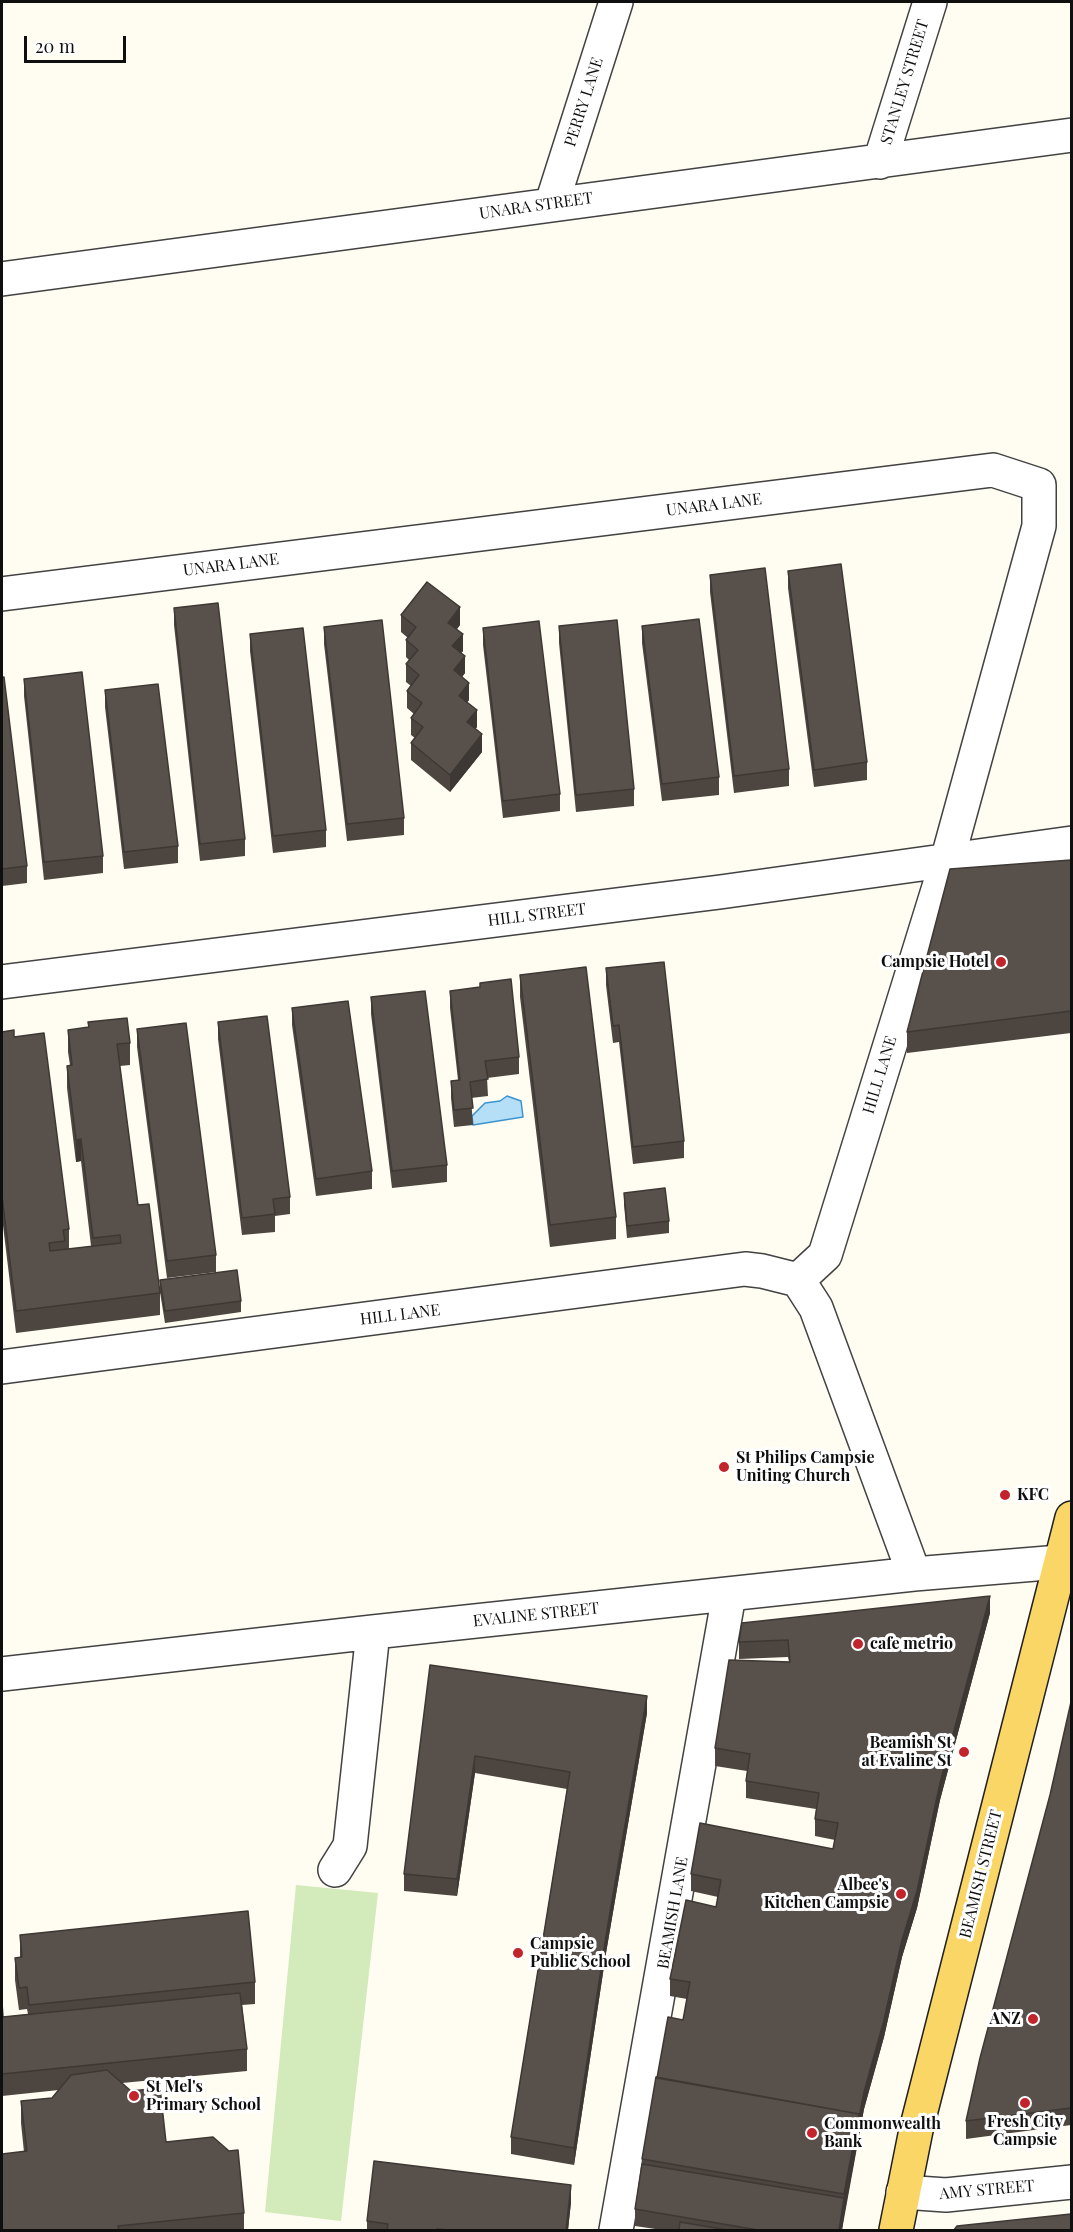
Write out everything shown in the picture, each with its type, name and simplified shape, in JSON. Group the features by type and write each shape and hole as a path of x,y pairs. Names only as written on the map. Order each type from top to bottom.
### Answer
{"main road":[{"name":"BEAMISH STREET","path":"896,2230 916,2130 1066,1561 1071,1518"}],"street":[{"name":"PERRY LANE","path":"552,203 616,2"},
{"name":"STANLEY STREET","path":"880,162 930,2"},
{"name":"UNARA STREET","path":"2,279 552,203 880,162 1071,135"},
{"name":"UNARA LANE","path":"2,594 993,470 1039,485 1039,526 947,861"},
{"name":"HILL STREET","path":"2,982 720,892 1071,843"},
{"name":"HILL LANE","path":"2,1367 746,1269 798,1280 825,1255 947,861"},
{"path":"798,1280 816,1308 914,1574"},
{"name":"EVALINE STREET","path":"2,1674 914,1574 1066,1561"},
{"name":"BEAMISH LANE","path":"616,2230 729,1595"},
{"path":"335,1870 350,1846 373,1632"},
{"name":"AMY STREET","path":"903,2192 946,2195 1071,2182"}],"green space":[{"path":"296,1885 378,1893 341,2221 265,2212"}],"water":[{"path":"507,1096 521,1101 523,1117 473,1125 472,1116 485,1103 500,1101"}],"building":[{"path":"841,564 867,762 814,770 788,571"},
{"path":"765,568 789,769 734,776 710,575"},
{"path":"427,582 460,607 448,623 463,634 452,646 465,656 454,670 469,683 459,696 477,710 467,722 482,734 450,775 411,743 423,727 411,718 422,703 407,691 419,675 406,664 418,650 406,640 416,627 401,615"},
{"path":"218,603 245,839 200,844 174,608"},
{"path":"699,619 719,777 662,784 642,626"},
{"path":"382,620 404,818 347,824 324,627"},
{"path":"617,620 634,789 576,795 559,626"},
{"path":"539,621 560,794 503,801 483,628"},
{"path":"303,628 326,830 273,836 250,634"},
{"path":"82,672 103,856 44,862 24,679"},
{"path":"2,677 4,677 27,866 2,869"},
{"path":"158,684 178,846 124,852 105,690"},
{"name":"Campsie Hotel","path":"1071,860 1071,1011 907,1032 950,869"},
{"path":"664,962 684,1141 633,1147 619,1025 613,1026 606,968"},
{"path":"586,967 616,1217 550,1225 520,975"},
{"path":"511,979 519,1057 485,1061 488,1079 470,1082 473,1108 454,1110 451,1081 460,1080 450,991 480,987 480,983"},
{"path":"425,991 447,1165 392,1171 371,997"},
{"path":"348,1001 372,1171 316,1179 292,1008"},
{"path":"267,1016 290,1197 273,1199 275,1214 242,1218 218,1022"},
{"path":"127,1018 130,1043 117,1044 138,1205 149,1204 160,1293 16,1311 2,1196 2,1032 14,1030 14,1037 44,1033 69,1229 63,1230 65,1241 49,1243 50,1251 121,1243 120,1235 93,1238 81,1139 76,1140 67,1066 72,1065 68,1030 89,1027 88,1022"},
{"path":"186,1023 216,1255 167,1261 137,1029"},
{"path":"665,1188 669,1221 627,1226 624,1193"},
{"path":"237,1270 241,1301 165,1311 160,1280"},
{"path":"990,1596 940,1783 917,1891 902,1940 859,2118 859,2114 657,2078 668,2017 683,2020 690,1982 670,1979 686,1900 716,1907 721,1880 691,1874 700,1823 833,1849 838,1823 815,1819 819,1793 746,1781 750,1754 715,1748 729,1660 790,1662 788,1640 739,1642 742,1623"},
{"path":"430,1665 647,1696 606,1936 574,2148 511,2137 570,1772 475,1756 457,1879 404,1874"},
{"path":"1071,1702 1071,2108 966,2121 980,2058 1050,1795"},
{"path":"248,1911 255,1982 29,2005 27,1987 19,1988 15,1958 22,1957 20,1935"},
{"path":"240,1993 247,2049 2,2074 2,2003 3,2017"},
{"path":"107,2070 131,2091 160,2088 166,2142 213,2137 229,2151 238,2150 244,2213 118,2226 119,2230 2,2230 2,2154 27,2151 21,2101 52,2098 71,2075"},
{"path":"656,2077 859,2114 844,2194 642,2159"},
{"path":"374,2161 571,2185 566,2230 387,2230 388,2224 367,2221"},
{"path":"642,2164 844,2198 839,2230 758,2230 635,2209"},
{"path":"1071,2214 1071,2230 954,2230 957,2226"},
{"path":"680,2222 727,2230 679,2230"}],"place":[{"name":"Campsie Hotel","path":"1001,962"},
{"name":"St Philips Campsie Uniting Church","path":"724,1467"},
{"name":"KFC","path":"1005,1495"},
{"name":"cafe metrio","path":"858,1644"},
{"name":"Beamish St at Evaline St","path":"964,1752"},
{"name":"Albee's Kitchen Campsie","path":"901,1894"},
{"name":"Campsie Public School","path":"518,1953"},
{"name":"ANZ","path":"1033,2019"},
{"name":"St Mel's Primary School","path":"134,2096"},
{"name":"Fresh City Campsie","path":"1025,2103"},
{"name":"Commonwealth Bank","path":"812,2133"}]}
